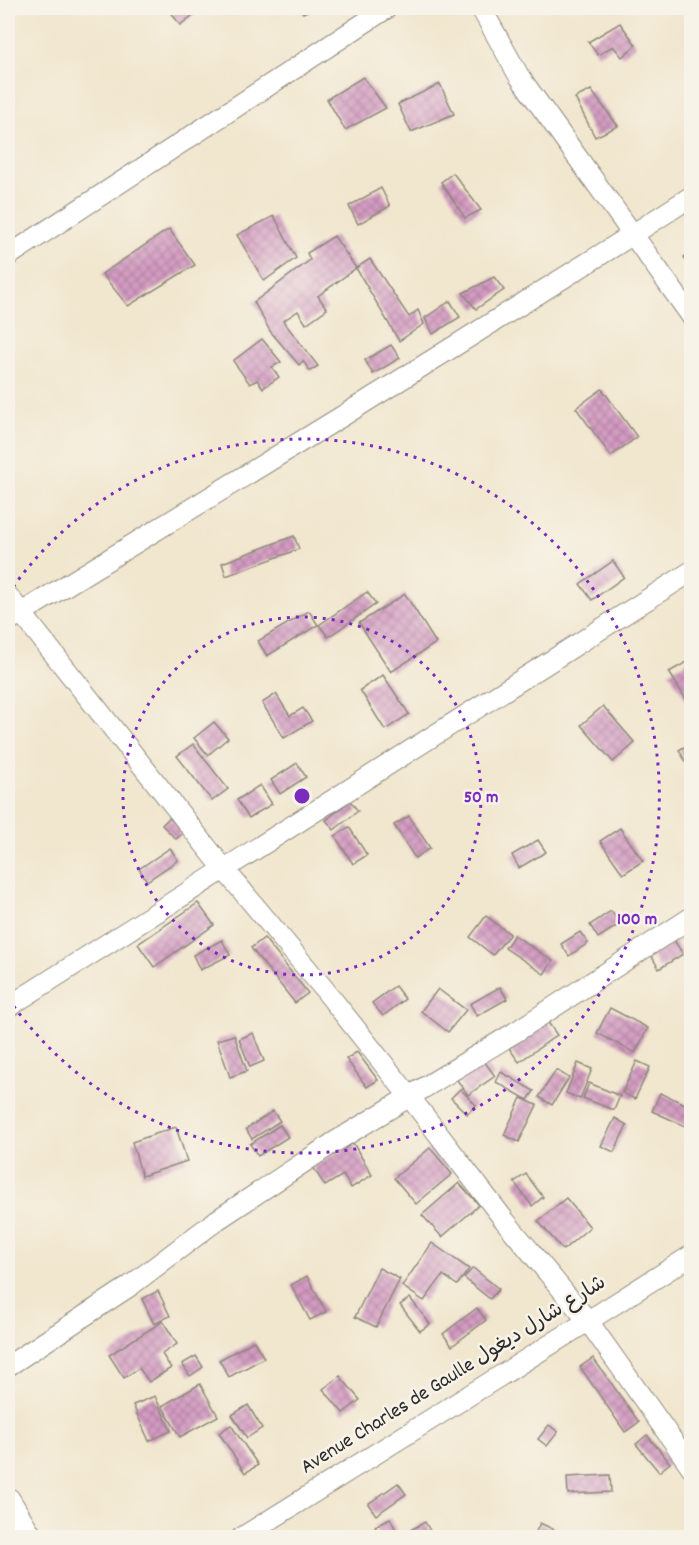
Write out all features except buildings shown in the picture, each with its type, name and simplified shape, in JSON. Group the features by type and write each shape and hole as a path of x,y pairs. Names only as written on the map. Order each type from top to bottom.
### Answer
{"street":[{"path":"8,256 387,8"},
{"path":"481,8 519,76 692,317"},
{"path":"14,617 339,418 692,196"},
{"path":"8,1007 692,571"},
{"path":"8,596 14,617 331,998 505,1221 588,1321 692,1468"},
{"path":"8,1366 130,1286 216,1220 333,1143 513,1033 692,917"},
{"name":"Avenue Charles de Gaulle شارع شارل ديغول","path":"241,1538 692,1255"},
{"path":"8,1500 31,1538"}]}
